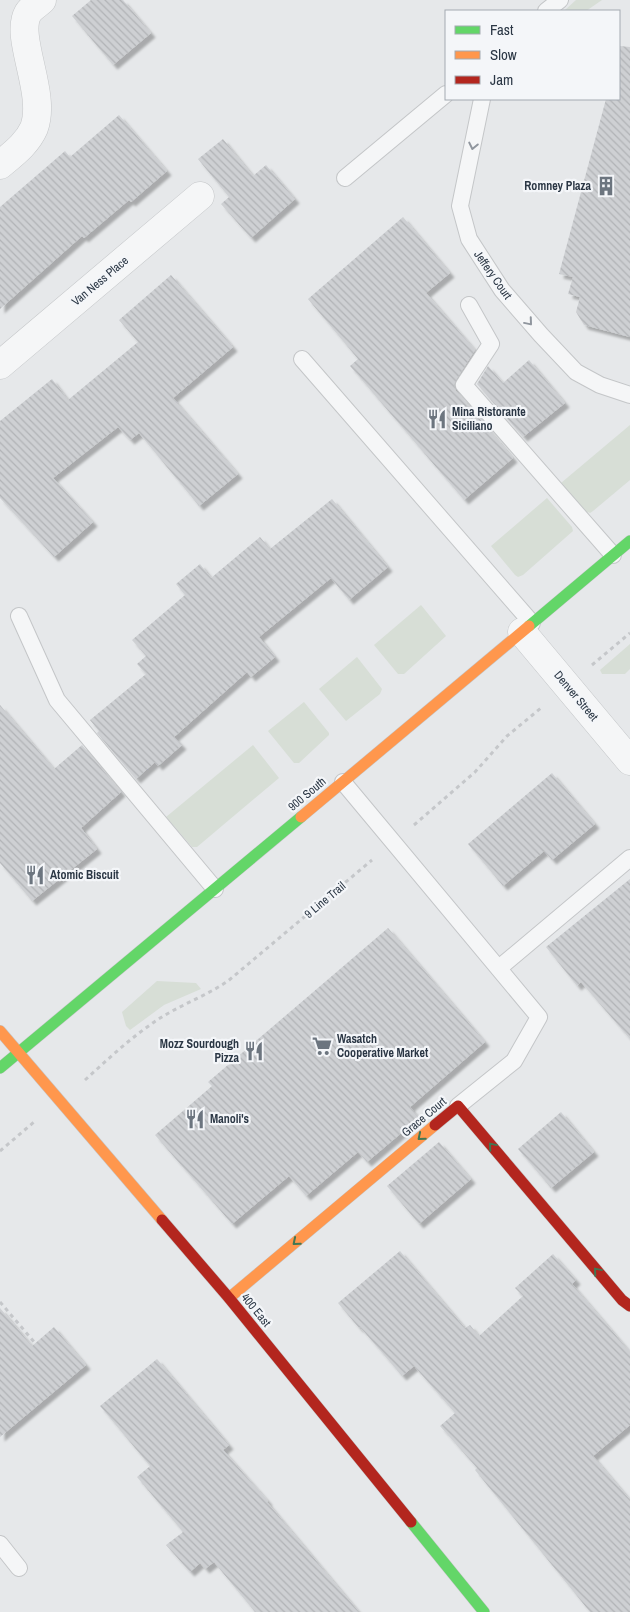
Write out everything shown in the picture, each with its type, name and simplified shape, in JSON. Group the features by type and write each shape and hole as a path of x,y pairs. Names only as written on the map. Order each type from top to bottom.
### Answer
{"street":[{"path":"0,165 22,146 34,128 37,103 24,26 28,13 42,0"},
{"name":"Van Ness Place","path":"0,365 200,196"},
{"name":"900 South","path":"0,1068 630,541"},
{"name":"Denver Street","path":"527,628 630,761"},
{"name":"400 East","path":"0,1031 229,1298 484,1612"},
{"name":"Grace Court","path":"229,1298 458,1106 622,1300 630,1306"}],"lane":[{"path":"547,10 560,0"},
{"path":"345,178 445,95"},
{"name":"Jeffery Court","path":"482,100 460,206 469,239 502,290 576,372 600,386 630,394"},
{"path":"470,305 491,344 464,385 612,555"},
{"path":"302,359 527,628"},
{"path":"19,616 58,700 215,889"},
{"path":"343,782 540,1017 514,1062 458,1106"},
{"path":"499,968 630,858"},
{"path":"0,1544 19,1568"}],"path":[{"path":"589,668 630,634"},
{"name":"9 Line Trail","path":"90,1076 150,1024 228,982 475,772 507,736 545,705"},
{"path":"0,1151 25,1130"},
{"path":"0,1302 35,1343"}],"shaded area":[{"path":"576,0 602,0 587,10 565,10"},
{"path":"630,425 630,480 593,511 590,513 585,511 561,483"},
{"path":"547,498 572,527 573,531 523,575 518,577 491,546"},
{"path":"421,605 446,636 404,674 398,674 374,645"},
{"path":"630,644 630,669 625,674 602,674 600,670"},
{"path":"357,657 382,689 380,694 346,721 319,689"},
{"path":"304,702 329,735 299,763 294,763 268,731"},
{"path":"253,745 279,778 197,847 192,847 166,817"},
{"path":"157,981 196,983 201,989 164,1005 130,1030 126,1026 122,1012"}],"building":[{"path":"91,0 123,0 151,33 113,65 72,16"},
{"name":"Romney Plaza","path":"620,46 630,47 630,337 584,325 576,312 580,297 568,294 573,277 559,274 606,100 620,100"},
{"path":"119,115 167,171 131,202 129,200 84,238 82,236 0,309 0,207 65,151 70,157"},
{"path":"223,139 253,176 266,165 295,199 251,238 221,204 229,197 198,159"},
{"path":"403,217 450,273 426,293 475,350 456,380 454,385 456,391 513,458 464,500 350,366 358,359 308,299"},
{"path":"171,275 233,347 173,398 238,474 199,506 139,433 130,440 118,427 53,478 93,522 54,557 0,498 0,421 52,379 68,400 138,342 119,320"},
{"path":"529,360 565,403 523,437 477,384 488,366 503,383"},
{"path":"332,499 388,567 349,600 331,578 259,637 275,657 251,677 247,672 174,737 182,745 158,766 155,762 136,779 97,733 99,731 90,720 146,674 137,664 146,656 132,640 185,595 176,584 200,564 211,578 260,537 270,549"},
{"path":"0,705 54,769 82,745 121,792 81,828 97,849 32,901 0,863"},
{"path":"552,773 595,824 552,860 544,851 503,886 468,844"},
{"path":"630,879 630,1039 581,982 577,986 546,947"},
{"path":"388,928 485,1042 410,1107 419,1118 367,1162 358,1152 306,1196 289,1176 232,1224 155,1135 212,1086 208,1082"},
{"path":"561,1112 594,1152 551,1188 518,1149"},
{"path":"439,1142 471,1179 419,1224 387,1186"},
{"path":"400,1251 465,1328 470,1325 479,1336 523,1296 515,1288 553,1254 576,1280 572,1284 630,1352 630,1425 593,1456 630,1500 630,1612 590,1612 475,1470 477,1468 440,1426 455,1413 414,1366 402,1376 338,1303"},
{"path":"0,1308 32,1346 54,1327 86,1365 0,1437"},
{"path":"157,1359 229,1445 223,1450 268,1501 359,1612 255,1612 214,1562 205,1569 200,1563 190,1572 166,1545 183,1532 137,1477 150,1466 100,1406"}],"traffic: fast":[{"path":"529,626 630,541"},
{"path":"0,1068 301,817"},
{"path":"411,1522 484,1612"}],"traffic: slow":[{"path":"301,817 529,626"},
{"path":"0,1031 162,1220"},
{"path":"229,1298 435,1125"}],"traffic: jam":[{"path":"435,1125 458,1106 622,1300 630,1306"},
{"path":"162,1220 229,1298 411,1522"}],"place":[{"name":"Romney Plaza","path":"606,186"},
{"name":"Mina Ristorante Siciliano","path":"437,419"},
{"name":"Atomic Biscuit","path":"35,875"},
{"name":"Wasatch Cooperative Market","path":"322,1046"},
{"name":"Mozz Sourdough Pizza","path":"254,1051"},
{"name":"Manoli's","path":"195,1119"}]}
